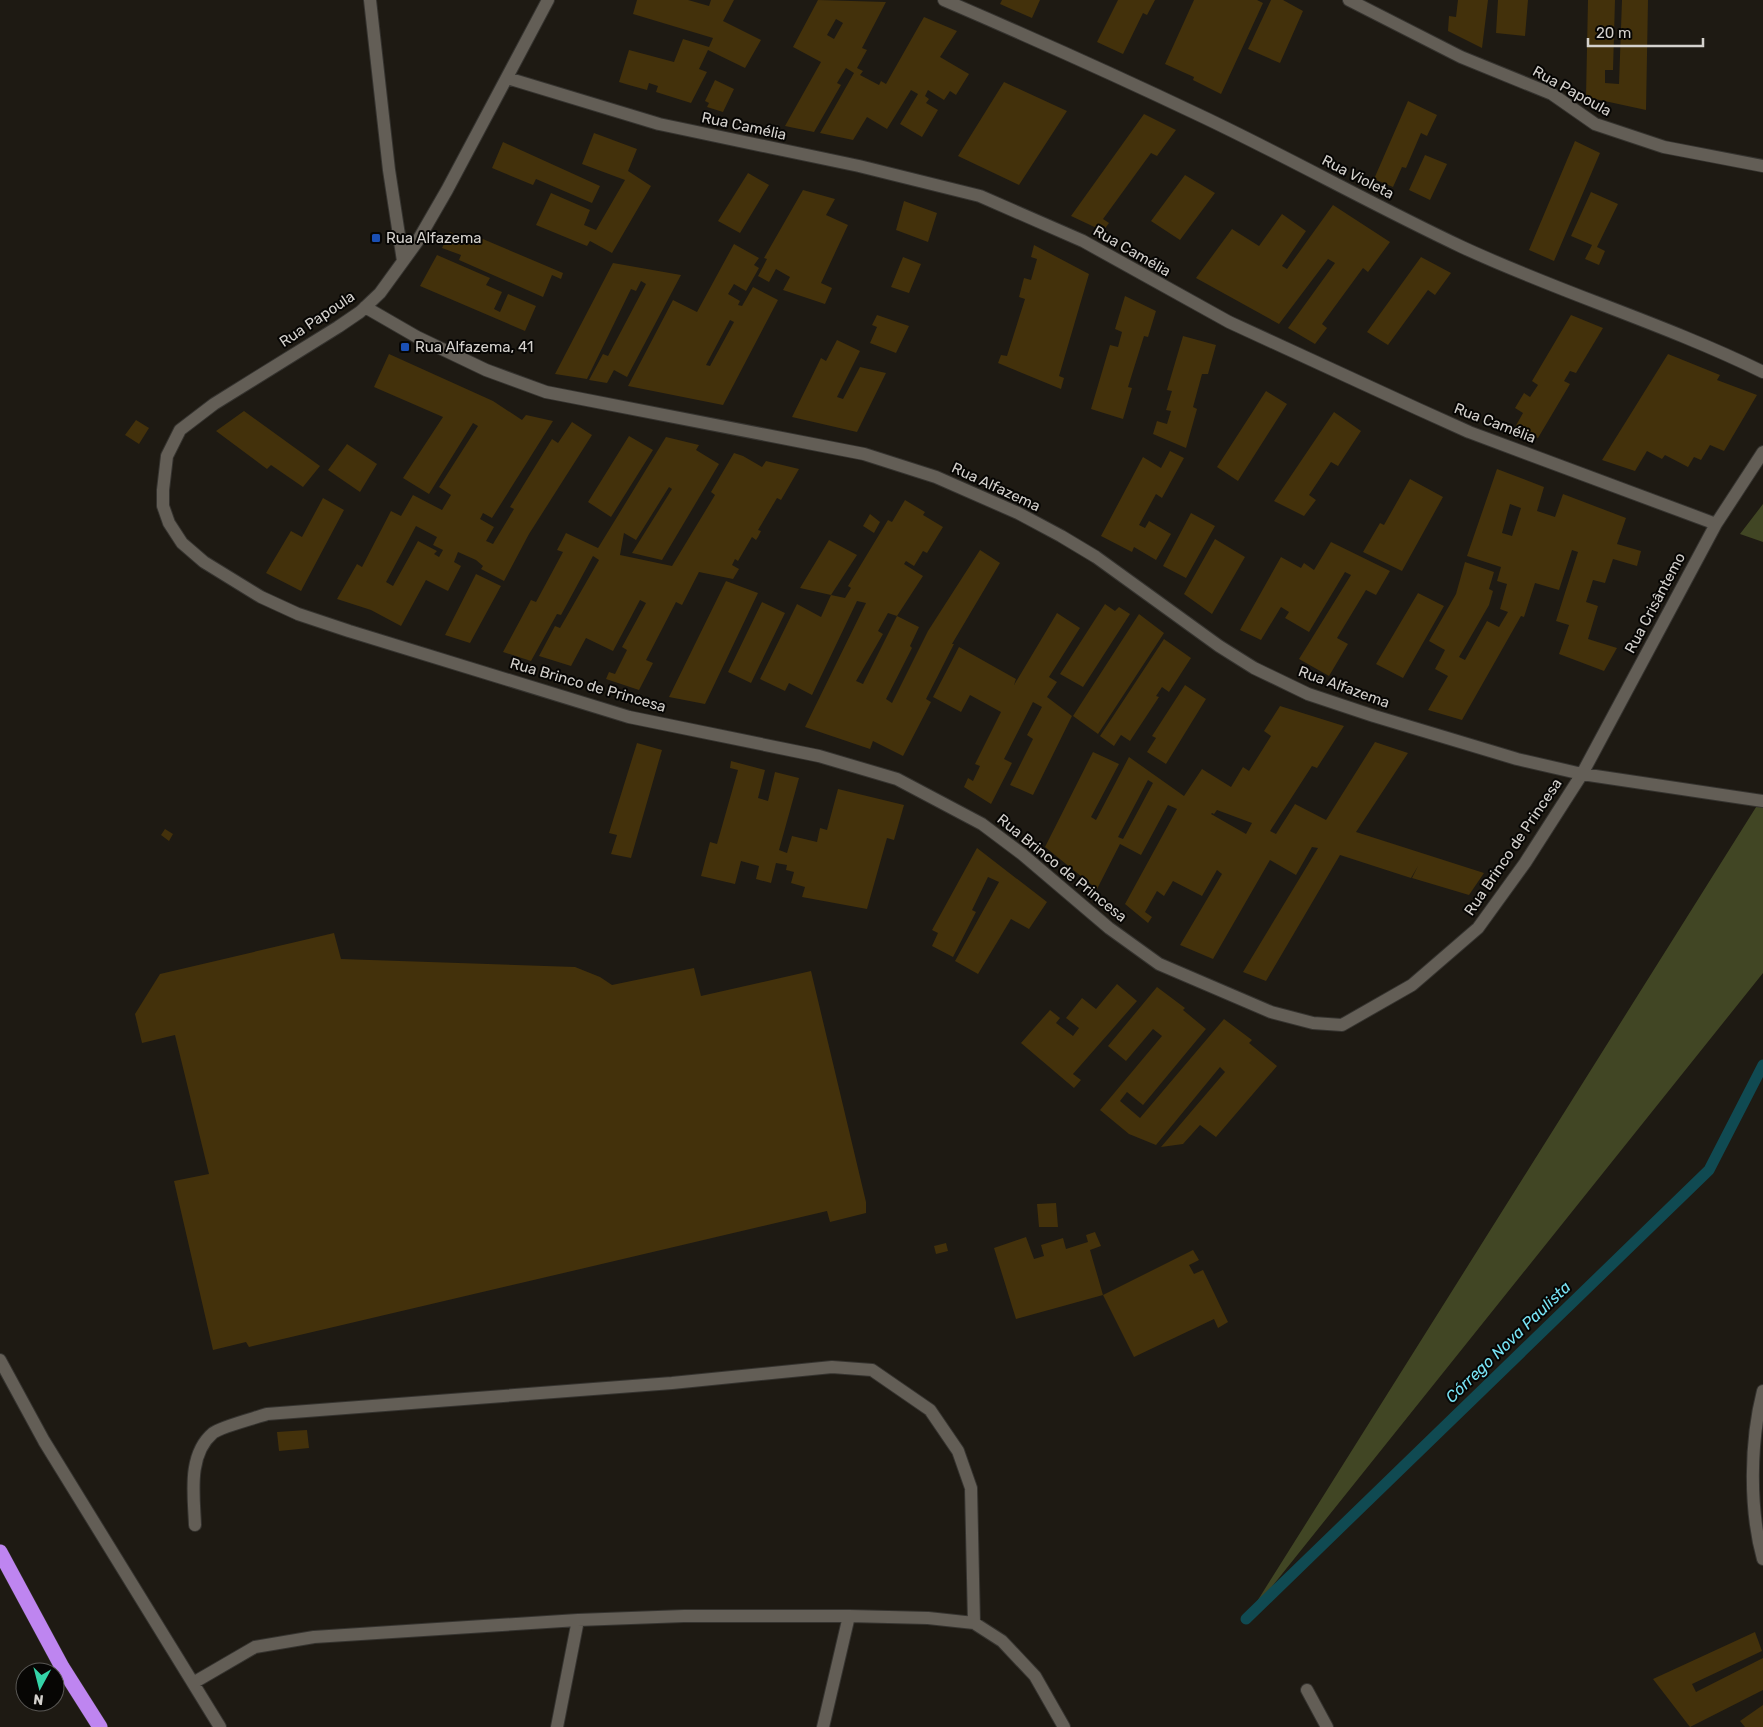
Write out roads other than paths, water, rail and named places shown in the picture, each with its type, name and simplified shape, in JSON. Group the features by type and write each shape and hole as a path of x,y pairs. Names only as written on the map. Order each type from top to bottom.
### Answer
{"highway":[{"path":"0,1552 62,1667 100,1727"}],"street":[{"path":"370,0 389,170 403,262"},
{"name":"Rua Papoula","path":"163,506 167,456 180,430 214,404 338,328 380,293 417,242 447,190 548,0"},
{"name":"Rua Violeta","path":"944,0 1033,38 1201,116 1342,189 1463,247 1641,318 1763,372"},
{"name":"Rua Papoula","path":"1349,0 1461,57 1552,94 1595,124 1664,147 1763,166"},
{"name":"Rua Camélia","path":"507,78 668,126 859,166 980,196 1083,241 1229,322 1468,432 1716,524"},
{"name":"Rua Alfazema","path":"365,307 417,337 486,370 546,392 864,454 936,477 1018,513 1061,536 1096,557 1219,646 1254,668 1308,694 1517,759 1582,774"},
{"name":"Rua Crisântemo","path":"1582,774 1716,524 1763,452"},
{"name":"Rua Brinco de Princesa","path":"163,506 169,523 182,543 204,562 261,597 298,614 629,717 819,756 897,779 982,824 1022,854 1110,928 1158,964 1271,1012 1313,1023 1342,1025 1412,985 1478,928 1526,863 1582,774 1763,801"},
{"path":"0,1360 44,1441 220,1727"},
{"path":"195,1525 193,1477 200,1450 213,1433 267,1414 672,1383 832,1367 872,1370 930,1410 958,1451 971,1488 974,1622"},
{"path":"1763,1391 1758,1411 1753,1485 1758,1543 1763,1559"},
{"path":"193,1683 254,1647 314,1637 578,1620 684,1616 849,1616 974,1622 1002,1641 1036,1676 1064,1727"},
{"path":"823,1727 849,1616"},
{"path":"557,1727 578,1620"},
{"path":"1307,1690 1327,1727"}],"waterway":[{"name":"Córrego Nova Paulista","path":"1246,1619 1709,1170 1763,1065"}],"place":[{"name":"Rua Alfazema","path":"376,238"},
{"name":"Rua Alfazema, 41","path":"405,347"}]}
